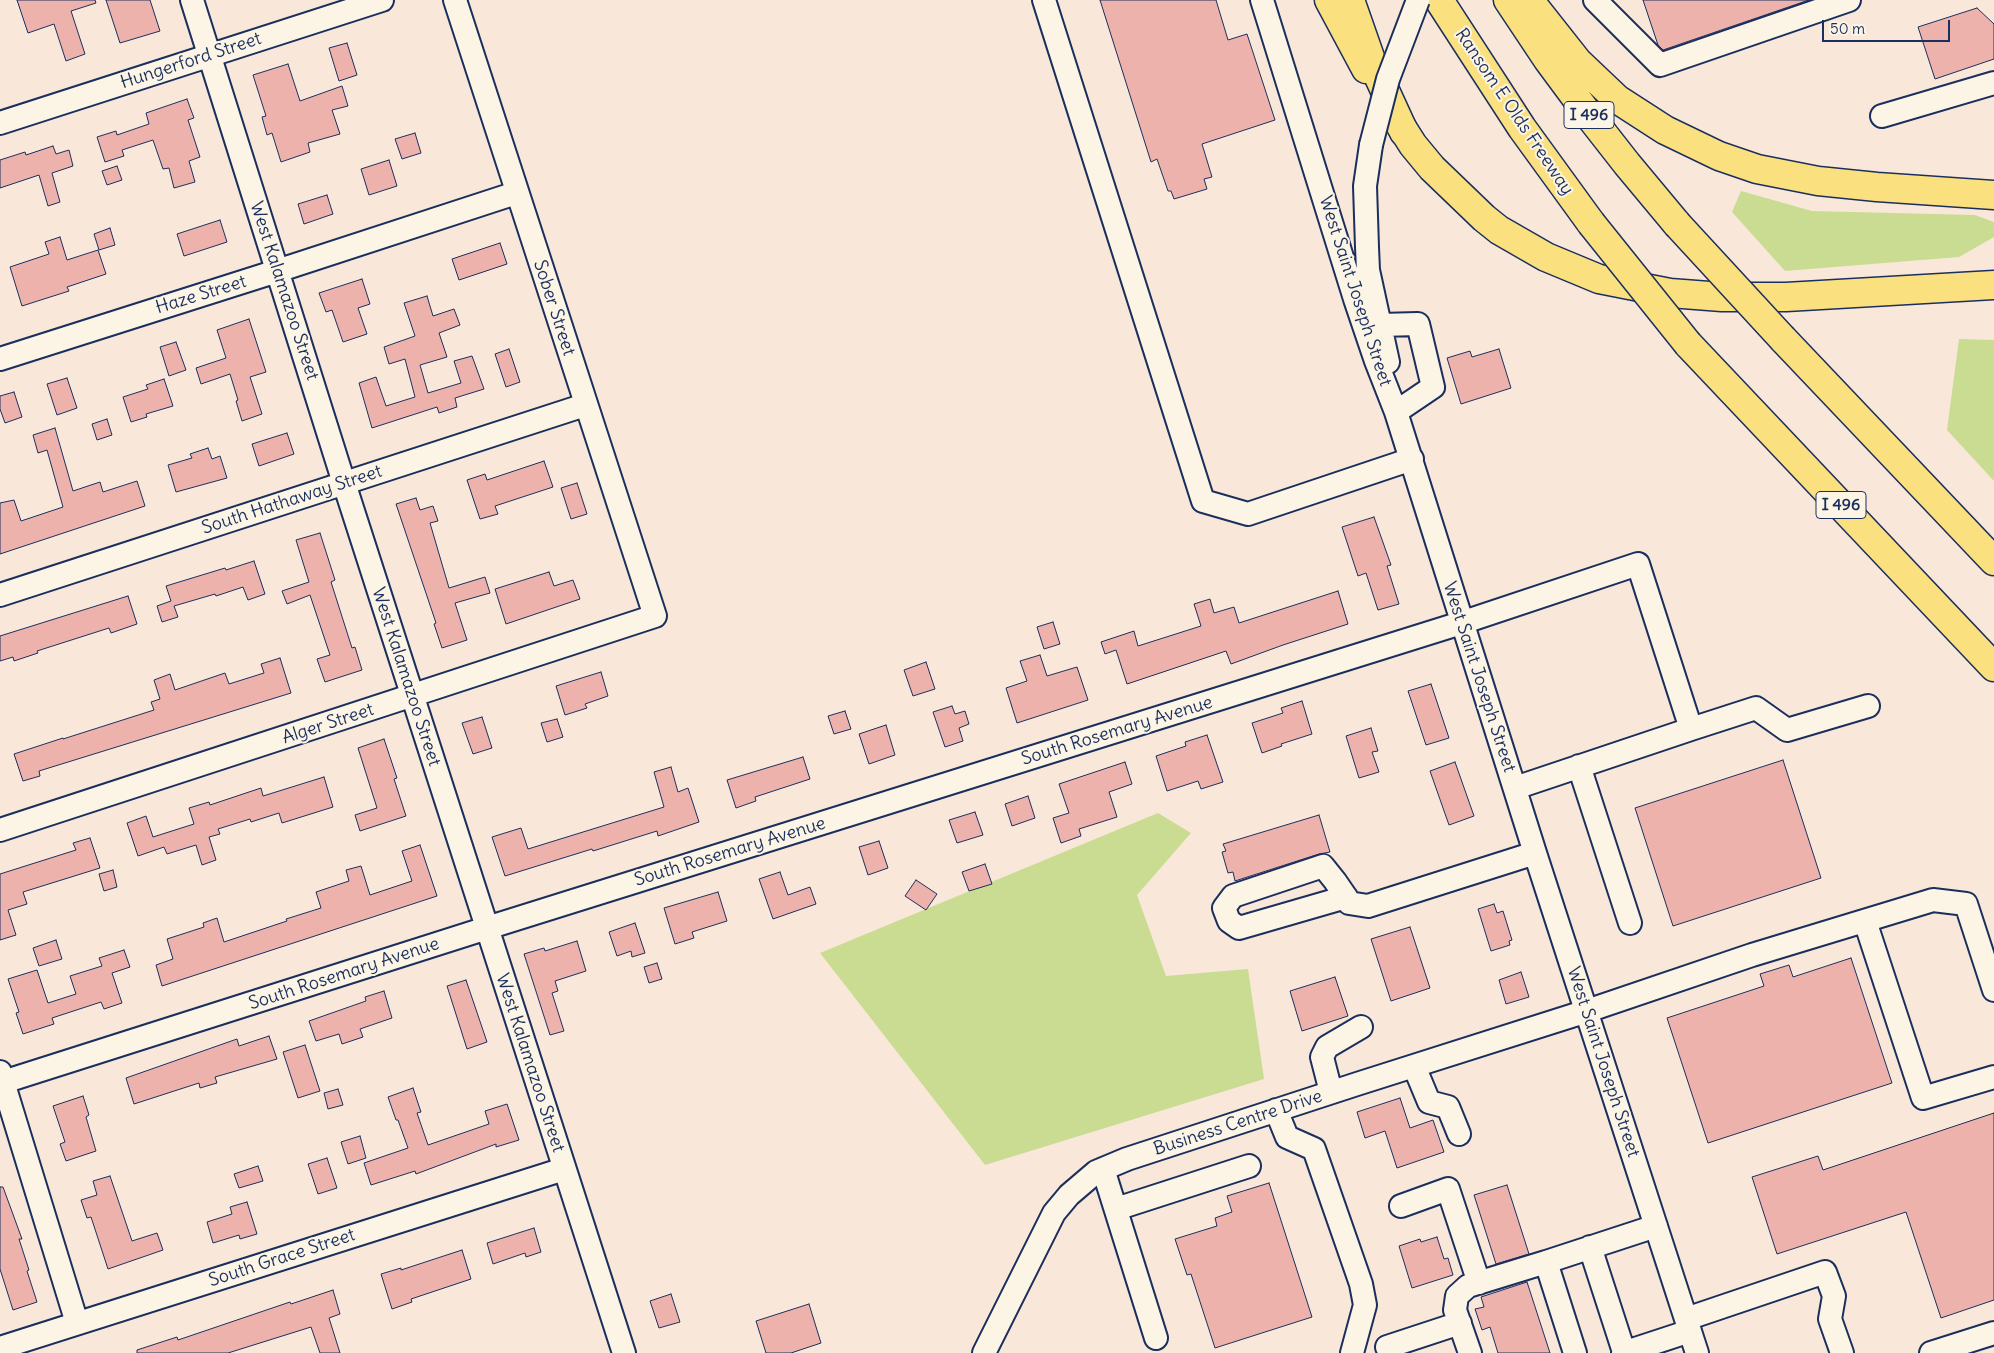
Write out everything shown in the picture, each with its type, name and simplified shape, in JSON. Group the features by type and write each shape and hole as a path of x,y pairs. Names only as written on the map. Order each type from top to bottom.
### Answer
{"main road":[{"path":"1329,0 1404,132 1432,168 1449,186 1500,230 1546,258 1599,279 1670,293 1722,297 1786,297 1994,285"},
{"path":"1350,0 1371,60 1404,132"},
{"name":"Ransom E Olds Freeway","path":"1439,0 1522,128 1591,223 1688,344 1994,667"},
{"name":"I 496","path":"1508,0 1548,60 1581,104 1627,164 1677,224 1783,339 1994,561"},
{"path":"1529,0 1565,48 1603,87 1624,104 1665,130 1705,150 1757,169 1818,181 1994,195"}],"street":[{"name":"West Kalamazoo Street","path":"192,0 412,696 624,1353"},
{"name":"Hungerford Street","path":"0,123 382,0"},
{"name":"Sober Street","path":"455,0 516,193 655,616"},
{"path":"1044,0 1203,501 1248,514 1412,460"},
{"name":"West Saint Joseph Street","path":"1262,0 1355,299 1412,460 1535,853 1697,1353"},
{"path":"1380,325 1418,324 1433,387 1396,412 1368,270 1365,227 1366,186 1371,145 1388,79 1418,0"},
{"path":"1595,0 1660,65 1849,0"},
{"path":"1882,116 1994,84"},
{"name":"Haze Street","path":"0,358 277,271 516,193"},
{"name":"South Hathaway Street","path":"0,596 585,405"},
{"name":"South Rosemary Avenue","path":"1,1079 1462,623 1638,564 1691,729"},
{"name":"Alger Street","path":"0,830 655,616"},
{"path":"1515,788 1756,708 1787,730 1868,706"},
{"path":"1579,766 1630,923"},
{"path":"1346,897 1238,928 1229,921 1224,908 1233,896 1323,866 1346,897 1349,903 1368,906 1535,853"},
{"name":"Business Centre Drive","path":"984,1353 1054,1213 1068,1195 1096,1172 1127,1159 1587,1011 1752,955 1934,900 1966,904 1994,990"},
{"path":"1865,921 1923,1098 1994,1077"},
{"path":"1332,1092 1322,1057 1327,1047 1361,1027"},
{"path":"1414,1066 1429,1102 1448,1107 1459,1134"},
{"path":"1,1079 77,1323"},
{"path":"1276,1110 1287,1137 1314,1149 1360,1284 1365,1305 1352,1353"},
{"path":"1116,1209 1249,1166"},
{"name":"South Grace Street","path":"0,1348 564,1169"},
{"path":"1103,1169 1156,1338"},
{"path":"1400,1206 1448,1189 1479,1283"},
{"path":"1470,1353 1456,1310 1457,1296 1468,1286 1656,1226"},
{"path":"1590,1247 1624,1353 1688,1325 1825,1272 1834,1296 1830,1319 1842,1353"},
{"path":"1546,1262 1576,1353"},
{"path":"1387,1346 1460,1323"},
{"path":"1931,1353 1994,1333"}],"green space":[{"path":"1741,191 1812,211 1975,215 1994,222 1994,237 1959,257 1785,271 1732,212"},
{"path":"1959,339 1994,340 1994,481 1947,430"},
{"path":"1158,813 1191,833 1137,895 1166,976 1248,969 1264,1079 985,1165 820,953"}],"building":[{"path":"17,0 95,0 96,3 71,11 85,54 66,61 54,24 28,33"},
{"path":"106,0 150,0 160,31 120,43"},
{"path":"1100,0 1216,0 1228,40 1247,34 1275,120 1202,144 1212,177 1204,179 1207,189 1174,199 1171,191 1168,191 1157,159 1151,162"},
{"path":"1643,0 1809,0 1663,50 1658,45"},
{"path":"1977,8 1994,24 1994,59 1935,79 1918,27"},
{"path":"347,43 357,75 339,81 329,48"},
{"path":"288,64 300,101 342,86 348,106 332,110 340,134 308,143 310,152 281,162 272,133 267,135 262,117 266,116 253,75"},
{"path":"187,99 194,118 188,120 200,157 189,161 195,182 174,188 169,168 163,169 153,140 122,150 124,156 105,162 97,137 116,131 117,135 149,124 146,113"},
{"path":"415,133 421,153 402,159 395,139"},
{"path":"53,146 56,154 69,150 73,166 52,173 60,202 48,206 39,175 0,188 0,160 25,152 26,155"},
{"path":"389,160 397,186 369,195 361,169"},
{"path":"117,166 122,180 107,185 102,171"},
{"path":"327,195 333,214 304,224 298,204"},
{"path":"220,220 227,242 184,256 177,234"},
{"path":"110,228 115,245 99,250 94,234"},
{"path":"60,237 67,260 98,250 106,274 67,287 69,291 22,306 10,267 49,254 45,242"},
{"path":"500,243 507,264 459,280 452,259"},
{"path":"362,279 370,304 358,308 367,334 343,342 332,310 326,312 319,293"},
{"path":"427,296 433,316 454,309 460,325 439,333 447,357 420,365 428,393 461,383 454,361 472,356 484,389 455,398 457,407 439,413 437,407 372,428 359,383 376,377 386,406 415,397 405,359 389,364 384,347 415,336 404,303"},
{"path":"249,319 266,372 250,377 262,414 242,421 230,374 201,384 196,368 226,358 217,330"},
{"path":"176,342 186,370 169,376 160,347"},
{"path":"509,349 520,382 506,387 495,354"},
{"path":"1499,349 1511,388 1461,404 1447,358 1470,351 1472,357"},
{"path":"67,378 77,408 57,415 47,384"},
{"path":"164,379 173,406 146,414 147,417 131,422 123,397 148,389 146,385"},
{"path":"14,392 22,417 5,423 0,409 0,396"},
{"path":"107,419 112,435 97,440 92,424"},
{"path":"55,428 73,491 100,482 103,492 137,481 145,506 0,554 0,503 14,500 21,521 63,507 47,450 38,453 33,435"},
{"path":"287,433 294,454 259,466 252,444"},
{"path":"208,448 212,459 220,456 227,478 176,492 168,465 192,458 190,454"},
{"path":"544,461 553,487 495,506 498,514 480,519 467,480 485,474 487,480"},
{"path":"577,483 587,514 571,519 561,488"},
{"path":"416,498 420,510 433,506 438,521 430,523 449,588 485,577 490,593 455,603 467,640 442,648 434,624 436,623 396,504"},
{"path":"1374,517 1391,565 1387,566 1399,604 1378,610 1366,573 1358,576 1342,527"},
{"path":"320,533 335,580 331,582 352,648 355,647 362,670 325,682 317,659 330,655 310,595 287,604 282,591 309,582 296,540"},
{"path":"254,561 265,594 248,600 243,587 216,596 215,594 174,606 178,617 162,622 157,606 171,601 166,586"},
{"path":"549,572 554,586 573,580 580,599 506,624 495,589"},
{"path":"1338,591 1348,624 1231,664 1226,651 1127,684 1116,650 1105,654 1101,642 1134,631 1138,646 1201,626 1194,604 1210,599 1214,613 1234,607 1239,623"},
{"path":"128,596 137,624 111,633 109,628 37,651 38,653 14,661 13,657 0,661 0,636"},
{"path":"1053,622 1060,644 1044,649 1037,627"},
{"path":"1040,655 1047,676 1077,667 1088,700 1017,723 1006,688 1027,681 1020,661"},
{"path":"280,658 291,693 39,771 40,776 23,781 14,754 154,710 151,702 160,699 154,680 170,674 175,690 225,673 229,684 264,673 261,664"},
{"path":"926,662 935,689 913,696 904,670"},
{"path":"601,672 608,696 585,704 587,708 565,715 556,686"},
{"path":"1431,684 1449,738 1426,745 1408,691"},
{"path":"1302,701 1312,734 1281,744 1282,746 1262,753 1252,723 1283,713 1281,708"},
{"path":"952,706 955,714 965,711 969,724 959,728 963,741 945,747 933,712"},
{"path":"845,711 851,729 834,734 828,716"},
{"path":"482,717 492,748 473,754 462,723"},
{"path":"557,719 563,737 547,742 541,723"},
{"path":"886,725 895,755 869,764 859,734"},
{"path":"1371,728 1378,751 1372,752 1379,772 1359,778 1346,736"},
{"path":"1207,735 1223,782 1201,789 1198,781 1167,791 1156,756 1186,746 1185,742"},
{"path":"384,739 397,778 394,779 406,816 360,831 355,815 377,808 358,748"},
{"path":"803,757 810,779 755,797 756,801 736,808 727,780"},
{"path":"1783,760 1821,878 1673,926 1635,808"},
{"path":"1125,762 1132,784 1109,792 1117,817 1079,829 1081,836 1061,843 1053,818 1069,813 1059,784"},
{"path":"1455,762 1474,816 1449,825 1430,771"},
{"path":"671,767 678,792 688,788 699,822 658,836 657,831 593,851 592,849 505,876 492,837 521,828 528,849 664,807 654,772"},
{"path":"324,777 333,807 282,823 279,813 251,822 250,819 218,829 220,834 209,837 216,860 202,865 196,845 167,854 164,847 138,856 127,823 146,816 153,837 194,824 189,808 209,802 210,805 261,788 263,796"},
{"path":"1028,796 1035,818 1012,826 1005,804"},
{"path":"975,812 983,835 957,843 949,820"},
{"path":"1319,815 1330,852 1235,881 1233,872 1228,873 1222,852 1226,851 1223,844"},
{"path":"90,838 100,868 23,892 27,904 8,910 16,935 0,940 0,874 76,850 73,843"},
{"path":"879,841 888,868 868,875 859,847"},
{"path":"420,845 437,896 162,986 156,965 173,959 167,939 204,927 203,923 217,918 224,942 287,921 286,919 321,908 316,892 349,881 346,870 361,866 370,895 412,881 402,851"},
{"path":"985,864 992,884 969,891 962,872"},
{"path":"113,870 117,887 104,891 99,874"},
{"path":"780,872 788,895 810,887 816,904 773,919 759,879"},
{"path":"916,880 937,894 926,910 905,896"},
{"path":"718,892 727,921 692,932 694,938 675,944 664,908"},
{"path":"1494,904 1497,913 1503,911 1512,940 1509,941 1510,945 1491,951 1478,909"},
{"path":"635,923 645,953 632,957 631,951 617,956 609,932"},
{"path":"1410,927 1430,988 1391,1001 1371,939"},
{"path":"56,940 62,959 39,966 33,948"},
{"path":"577,941 586,971 555,981 558,991 552,993 564,1031 550,1035 524,954 544,948 545,951"},
{"path":"124,950 130,967 112,973 122,1003 104,1009 101,1002 52,1018 54,1024 23,1034 16,1013 19,1012 8,979 37,970 48,1003 76,994 70,976 102,966 99,958"},
{"path":"1851,958 1892,1083 1708,1143 1667,1018 1764,986 1760,974 1789,965 1793,977"},
{"path":"657,963 662,979 649,983 644,967"},
{"path":"1521,972 1529,997 1506,1004 1499,980"},
{"path":"1335,977 1348,1016 1302,1031 1290,991"},
{"path":"466,980 487,1042 467,1049 447,986"},
{"path":"384,991 392,1018 360,1029 363,1037 342,1044 339,1034 316,1041 309,1021 366,1001 365,997"},
{"path":"269,1036 277,1059 215,1077 217,1083 200,1088 199,1083 134,1104 126,1078 237,1039 239,1046"},
{"path":"305,1045 320,1091 298,1098 283,1052"},
{"path":"413,1088 421,1112 417,1113 428,1145 489,1124 485,1111 507,1104 519,1140 496,1147 496,1144 416,1174 415,1171 371,1185 364,1163 408,1148 388,1097"},
{"path":"338,1089 343,1105 328,1109 324,1093"},
{"path":"83,1096 89,1115 86,1117 96,1151 66,1161 60,1144 65,1142 53,1106"},
{"path":"1400,1098 1410,1128 1433,1120 1444,1152 1397,1168 1385,1131 1365,1138 1357,1112"},
{"path":"1994,1113 1994,1300 1941,1318 1906,1212 1777,1254 1752,1177 1818,1156 1823,1170"},
{"path":"360,1136 366,1158 348,1164 341,1142"},
{"path":"327,1158 337,1188 318,1194 308,1164"},
{"path":"258,1166 263,1181 239,1188 234,1174"},
{"path":"110,1176 132,1241 157,1233 163,1250 108,1269 91,1217 87,1218 81,1200 97,1195 93,1181"},
{"path":"1269,1183 1312,1317 1215,1348 1191,1274 1187,1275 1175,1239 1217,1226 1215,1218 1232,1212 1227,1196"},
{"path":"1507,1185 1529,1254 1496,1264 1474,1195"},
{"path":"0,1187 3,1187 22,1239 19,1239 37,1302 13,1310 0,1269"},
{"path":"247,1202 257,1234 240,1239 239,1235 213,1243 207,1222 232,1214 230,1207"},
{"path":"534,1228 541,1252 526,1257 525,1253 493,1264 487,1243"},
{"path":"1437,1237 1444,1259 1448,1258 1453,1275 1412,1288 1399,1246 1420,1239 1421,1242"},
{"path":"462,1250 471,1279 411,1299 412,1302 392,1309 381,1274 401,1268 401,1270"},
{"path":"1527,1282 1550,1353 1498,1353 1490,1327 1482,1330 1475,1309 1484,1307 1481,1297"},
{"path":"333,1290 340,1314 329,1318 340,1353 320,1353 311,1327 228,1353 137,1353 137,1350 177,1337 178,1340 290,1302 291,1304"},
{"path":"671,1294 680,1322 659,1328 650,1301"},
{"path":"809,1304 821,1343 791,1353 766,1353 756,1321"}]}
